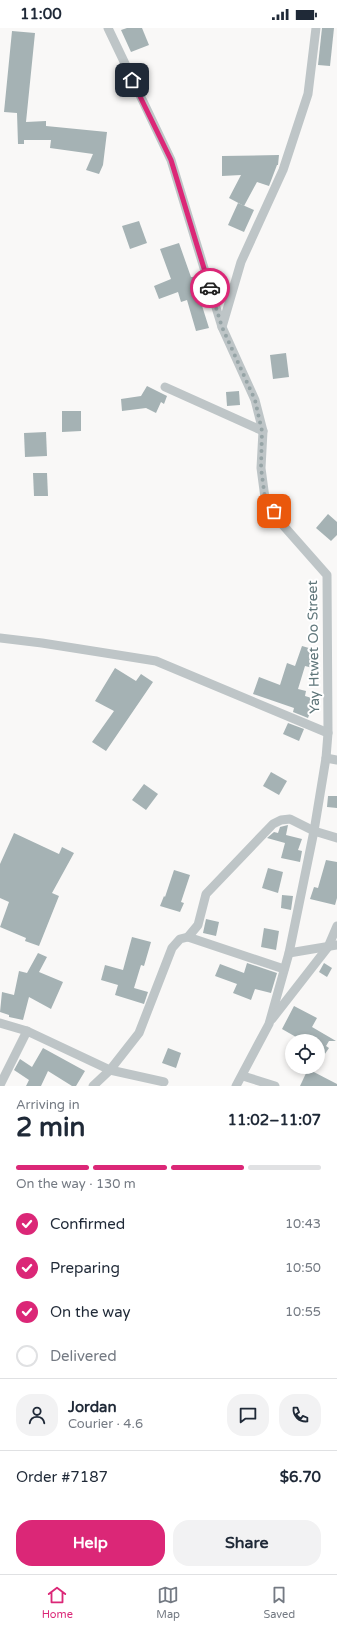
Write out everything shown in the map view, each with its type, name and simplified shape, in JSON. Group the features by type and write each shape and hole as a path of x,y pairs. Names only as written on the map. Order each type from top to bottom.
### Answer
{"street":[{"name":"Yay Htwet Oo Street","path":"108,28 171,160 222,327 255,400 262,431 261,468 265,498 282,524 327,575 328,733 326,758 314,831 289,953 269,1024 243,1076 236,1086"},
{"path":"222,327 241,262 283,170 308,94 316,28"},
{"path":"165,386 262,431"},
{"path":"0,638 156,661 328,733"},
{"path":"326,758 337,760"},
{"path":"93,1086 110,1070 139,1033 172,948 180,940 188,937 198,925 206,894 273,824 281,820 290,819 314,831 337,838"},
{"path":"269,1024 333,946 337,926"},
{"path":"188,937 284,969"},
{"path":"289,953 333,946"},
{"path":"0,1023 27,1031 110,1070 164,1082"},
{"path":"0,1085 27,1031"},
{"path":"243,1076 275,1086"}],"building":[{"path":"127,28 142,28 149,45 131,52 121,30"},
{"path":"322,28 334,28 330,66 318,65"},
{"path":"12,31 35,33 26,122 46,121 46,126 107,132 103,165 99,174 86,170 93,154 50,148 51,140 24,140 24,144 18,144 17,113 4,112"},
{"path":"279,155 278,165 269,186 257,182 244,206 229,198 241,175 222,176 222,156"},
{"path":"238,203 254,210 244,232 228,225"},
{"path":"139,221 147,243 130,249 122,226"},
{"path":"179,243 191,277 193,277 209,328 196,331 187,300 181,302 178,292 159,299 154,286 171,279 160,249"},
{"path":"286,353 289,377 273,379 270,355"},
{"path":"147,386 167,396 164,404 161,402 156,413 146,408 122,411 121,399 141,396"},
{"path":"239,391 240,405 227,406 226,392"},
{"path":"62,411 81,411 81,431 62,432"},
{"path":"46,432 47,456 25,457 24,433"},
{"path":"33,473 47,473 48,496 34,496"},
{"path":"328,514 337,522 337,535 331,541 316,528"},
{"path":"302,646 319,651 313,668 305,666 298,689 306,691 305,696 315,699 308,718 293,712 294,708 253,694 259,677 280,685 287,663 295,666"},
{"path":"115,668 136,681 141,674 153,682 106,751 92,742 114,711 95,701"},
{"path":"288,723 304,729 299,741 283,734"},
{"path":"271,772 287,781 279,795 263,786"},
{"path":"144,784 158,794 146,810 132,800"},
{"path":"328,796 337,796 337,808 327,807"},
{"path":"288,825 286,835 302,839 298,850 302,851 300,862 281,858 285,843 267,838 274,832 278,833 280,827"},
{"path":"14,833 59,854 62,847 74,853 52,893 59,896 39,946 25,941 26,938 0,927 9,902 0,898 0,864"},
{"path":"326,860 337,862 337,898 335,905 310,899 314,887 318,888"},
{"path":"268,868 283,872 278,893 262,888"},
{"path":"174,870 190,875 181,902 184,903 180,912 160,906 164,896 165,897"},
{"path":"282,895 293,896 291,910 281,908"},
{"path":"206,919 219,922 216,936 203,933"},
{"path":"264,928 279,931 276,950 261,947"},
{"path":"132,937 151,942 144,966 141,965 134,988 148,992 144,1004 115,995 118,985 101,980 105,965 123,970"},
{"path":"38,953 47,957 39,972 63,982 51,1009 29,997 23,1020 9,1017 9,1015 0,1012 2,992 14,995 19,971 27,973"},
{"path":"247,963 277,973 271,993 255,989 251,1000 233,993 237,984 215,976 220,964 244,973"},
{"path":"324,963 332,968 327,977 319,972"},
{"path":"294,1006 317,1018 312,1027 324,1034 291,1034 282,1029"},
{"path":"325,1035 336,1041 329,1041 326,1046 329,1048 325,1054"},
{"path":"43,1048 85,1071 76,1086 72,1086 48,1071 41,1086 26,1086 29,1080 14,1070 20,1059 32,1067"},
{"path":"168,1048 181,1053 176,1068 162,1063"},
{"path":"306,1074 318,1074 337,1084 337,1086 300,1086"}],"way so far":[{"path":"210,288 222,327 255,400 262,431 261,468 265,498 274,511"}],"route":[{"path":"132,80 171,160 210,288"}]}
